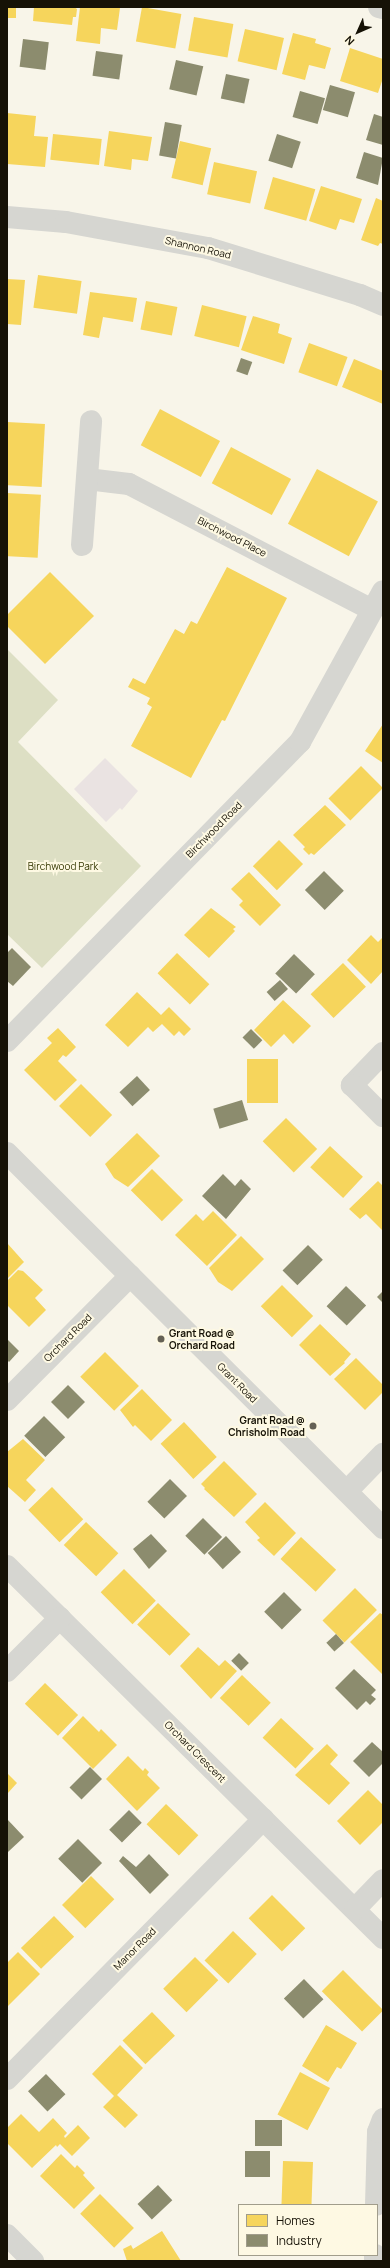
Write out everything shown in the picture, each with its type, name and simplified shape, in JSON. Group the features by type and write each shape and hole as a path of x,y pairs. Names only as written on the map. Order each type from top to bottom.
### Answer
{"street":[{"path":"379,7 383,8"},
{"name":"Shannon Road","path":"7,217 66,222 208,248 360,295 383,305"},
{"path":"82,545 91,421"},
{"name":"Birchwood Place","path":"87,479 129,484 372,610"},
{"name":"Birchwood Road","path":"7,1041 300,742 383,590"},
{"path":"383,1053 352,1085 383,1116"},
{"name":"Grant Road","path":"7,1152 383,1528"},
{"name":"Orchard Road","path":"7,1400 130,1276"},
{"path":"347,1491 383,1454"},
{"name":"Orchard Crescent","path":"7,1566 383,1938"},
{"path":"7,1671 60,1618"},
{"name":"Manor Road","path":"7,2079 263,1819"},
{"path":"354,1909 383,1880"},
{"path":"376,2204 378,2132 383,2119"},
{"path":"7,2235 33,2261"}],"green space":[{"name":"Birchwood Park","path":"7,649 58,700 18,742 141,866 42,968 7,934"}],"building: Homes":[{"path":"7,7 16,7 16,18 7,18"},
{"path":"34,7 74,7 77,9 76,17 73,17 72,25 33,21"},
{"path":"80,7 120,8 117,30 101,28 100,44 76,41"},
{"path":"142,7 181,14 175,48 136,41"},
{"path":"194,17 233,24 227,57 188,50"},
{"path":"245,29 284,38 277,70 238,61"},
{"path":"293,33 316,39 315,43 331,48 325,69 309,65 305,80 282,74"},
{"path":"350,48 383,59 383,78 378,93 340,81"},
{"path":"7,113 36,116 34,136 48,137 45,167 7,164"},
{"path":"109,131 152,137 148,161 132,159 131,170 104,166"},
{"path":"53,134 102,139 99,165 50,160"},
{"path":"180,141 211,148 203,185 171,178"},
{"path":"214,162 257,171 250,203 207,194"},
{"path":"273,177 315,189 306,221 264,209"},
{"path":"321,186 362,199 354,223 340,219 336,230 309,221"},
{"path":"376,198 383,201 383,244 380,243 378,246 361,240"},
{"path":"38,275 82,281 77,314 33,308"},
{"path":"7,279 25,280 21,325 7,324"},
{"path":"90,292 137,298 133,322 103,317 99,338 83,335"},
{"path":"146,301 177,307 172,336 140,329"},
{"path":"202,305 247,316 239,347 194,336"},
{"path":"253,316 280,324 278,333 292,338 284,364 241,350"},
{"path":"309,343 348,357 337,386 298,372"},
{"path":"354,359 383,371 383,404 342,387"},
{"path":"160,409 220,441 201,477 141,445"},
{"path":"7,422 45,424 42,487 7,485"},
{"path":"231,447 291,479 272,515 212,483"},
{"path":"317,469 378,501 349,556 288,524"},
{"path":"7,493 41,495 38,558 7,556"},
{"path":"227,567 287,598 225,721 222,720 191,778 131,746 152,707 147,704 150,698 128,687 133,678 145,684 175,629 184,634 191,621 197,624"},
{"path":"50,572 94,616 45,664 7,626 7,615"},
{"path":"383,724 383,763 365,751"},
{"path":"361,766 383,788 350,820 328,799"},
{"path":"325,805 346,825 314,855 311,853 309,855 303,849 305,847 293,835"},
{"path":"279,840 303,864 277,890 253,866"},
{"path":"249,872 281,905 260,926 239,905 243,901 231,889"},
{"path":"211,908 236,927 233,929 235,931 209,958 184,935"},
{"path":"371,935 378,942 383,937 383,971 371,984 347,960"},
{"path":"177,953 209,984 190,1004 158,973"},
{"path":"343,963 366,987 334,1018 311,994"},
{"path":"137,992 161,1015 169,1007 191,1029 184,1036 179,1031 174,1036 162,1024 153,1032 148,1027 128,1047 105,1025"},
{"path":"283,1000 311,1026 293,1044 284,1034 271,1047 254,1030"},
{"path":"58,1028 76,1047 66,1057 63,1055 58,1061 77,1080 55,1101 24,1070 52,1043 47,1038"},
{"path":"247,1059 278,1059 278,1103 247,1103"},
{"path":"81,1084 112,1115 90,1137 59,1106"},
{"path":"286,1118 317,1149 294,1172 263,1141"},
{"path":"137,1133 160,1156 128,1187 114,1178 105,1164"},
{"path":"330,1146 363,1177 343,1198 310,1167"},
{"path":"152,1169 183,1200 162,1221 131,1190"},
{"path":"378,1181 383,1186 383,1231 366,1214 360,1219 349,1209"},
{"path":"213,1211 237,1235 207,1266 175,1235 196,1214 203,1221"},
{"path":"241,1236 264,1259 232,1291 218,1282 209,1268"},
{"path":"7,1243 24,1262 7,1279"},
{"path":"18,1270 23,1271 43,1290 35,1298 46,1310 29,1327 7,1305 7,1281"},
{"path":"282,1285 313,1316 292,1337 261,1306"},
{"path":"320,1324 351,1354 344,1362 345,1363 330,1376 299,1345"},
{"path":"105,1352 139,1386 114,1411 80,1377"},
{"path":"356,1358 383,1385 383,1392 365,1410 334,1379"},
{"path":"142,1389 172,1420 151,1441 135,1425 133,1427 120,1410"},
{"path":"184,1422 217,1457 193,1479 161,1444"},
{"path":"23,1439 45,1460 26,1480 36,1490 25,1502 7,1486 7,1452"},
{"path":"224,1461 257,1494 234,1517 204,1489 205,1488 201,1484"},
{"path":"52,1487 83,1519 60,1542 28,1510"},
{"path":"265,1502 296,1533 274,1556 257,1540 260,1538 245,1522"},
{"path":"86,1522 118,1553 96,1576 64,1545"},
{"path":"301,1537 336,1570 316,1592 281,1559"},
{"path":"124,1569 156,1601 132,1624 101,1592"},
{"path":"355,1588 377,1610 344,1642 322,1621"},
{"path":"158,1603 190,1634 170,1656 137,1625"},
{"path":"380,1613 383,1615 383,1675 350,1642"},
{"path":"198,1647 219,1666 225,1660 237,1671 211,1699 180,1666"},
{"path":"242,1675 271,1703 249,1726 220,1698"},
{"path":"45,1683 78,1715 58,1736 25,1704"},
{"path":"83,1716 99,1732 101,1729 117,1745 93,1769 62,1738"},
{"path":"281,1718 314,1749 295,1768 263,1738"},
{"path":"327,1744 338,1755 330,1764 350,1783 329,1805 295,1775"},
{"path":"128,1756 143,1771 145,1768 149,1772 147,1775 160,1788 137,1811 106,1779"},
{"path":"7,1773 17,1783 7,1794"},
{"path":"368,1790 383,1805 383,1822 360,1845 337,1821"},
{"path":"166,1804 198,1835 179,1855 147,1824"},
{"path":"91,1876 114,1899 85,1928 62,1905"},
{"path":"272,1895 305,1928 282,1952 249,1918"},
{"path":"54,1916 74,1937 41,1969 21,1948"},
{"path":"233,1931 257,1954 228,1983 205,1960"},
{"path":"18,1952 40,1974 7,2007 7,1963"},
{"path":"195,1957 218,1980 187,2012 163,1989"},
{"path":"343,1970 383,2010 362,2032 322,1991"},
{"path":"152,2012 175,2036 145,2064 123,2040"},
{"path":"326,2025 357,2043 341,2069 337,2067 328,2082 302,2066"},
{"path":"120,2045 143,2068 117,2095 138,2115 125,2128 103,2107 114,2096 92,2074"},
{"path":"300,2072 330,2088 307,2130 277,2114"},
{"path":"21,2114 39,2132 53,2118 67,2133 64,2136 65,2138 78,2125 90,2138 72,2156 60,2144 57,2147 56,2145 32,2168 7,2143 7,2128"},
{"path":"61,2154 75,2168 77,2165 85,2173 83,2175 95,2188 74,2209 40,2176"},
{"path":"283,2161 313,2162 312,2204 281,2204"},
{"path":"100,2194 134,2228 114,2248 80,2214"},
{"path":"162,2231 181,2261 127,2261 123,2249 131,2245 133,2249"}],"building: Industry":[{"path":"23,39 49,42 45,70 20,67"},
{"path":"96,51 123,55 119,80 93,76"},
{"path":"176,60 203,66 197,96 169,89"},
{"path":"226,74 249,79 244,103 221,98"},
{"path":"330,85 355,92 348,117 323,110"},
{"path":"300,91 325,98 318,124 293,117"},
{"path":"374,114 383,117 383,145 366,140"},
{"path":"165,122 182,125 176,158 159,155"},
{"path":"277,134 301,142 292,168 268,161"},
{"path":"364,152 383,158 378,185 356,178"},
{"path":"241,358 252,362 247,375 236,371"},
{"path":"324,871 344,891 325,910 305,890"},
{"path":"12,948 31,967 13,986 7,981 7,953"},
{"path":"294,954 315,974 296,994 275,973"},
{"path":"280,980 288,989 275,1001 267,992"},
{"path":"251,1029 262,1040 254,1049 243,1037"},
{"path":"137,1076 150,1090 132,1106 119,1092"},
{"path":"242,1100 248,1120 219,1129 213,1109"},
{"path":"223,1174 235,1186 241,1179 251,1189 226,1219 202,1196"},
{"path":"308,1245 323,1260 297,1285 283,1270"},
{"path":"346,1286 366,1305 347,1326 327,1306"},
{"path":"383,1291 383,1303 377,1297"},
{"path":"7,1339 19,1351 9,1362 7,1360"},
{"path":"68,1385 85,1402 68,1419 51,1402"},
{"path":"44,1416 65,1437 45,1457 24,1436"},
{"path":"170,1479 187,1496 164,1519 147,1502"},
{"path":"203,1518 222,1537 204,1555 185,1536"},
{"path":"151,1534 167,1551 149,1569 133,1549"},
{"path":"226,1536 241,1552 223,1569 208,1553"},
{"path":"284,1592 302,1610 282,1629 264,1612"},
{"path":"336,1634 344,1643 334,1652 326,1643"},
{"path":"239,1653 249,1663 241,1671 231,1661"},
{"path":"354,1669 376,1690 371,1695 376,1699 370,1705 366,1701 357,1710 335,1688"},
{"path":"372,1742 383,1752 383,1763 369,1777 353,1761"},
{"path":"90,1767 102,1779 82,1800 69,1788"},
{"path":"129,1810 142,1823 122,1843 109,1830"},
{"path":"7,1819 24,1837 8,1852 7,1851"},
{"path":"78,1839 102,1863 82,1883 58,1859"},
{"path":"149,1854 169,1875 150,1894 119,1861 123,1856 136,1867"},
{"path":"304,1979 323,1999 303,2019 284,1998"},
{"path":"46,2074 65,2094 47,2112 28,2091"},
{"path":"255,2120 282,2120 282,2146 255,2146"},
{"path":"245,2151 270,2151 270,2177 245,2177"},
{"path":"158,2185 172,2200 152,2219 138,2204"}],"building: Other":[{"path":"105,758 138,791 122,810 120,808 106,822 74,789"}],"place":[{"name":"Grant Road @ Orchard Road","path":"161,1339"},
{"name":"Grant Road @ Chrisholm Road","path":"313,1426"}]}
